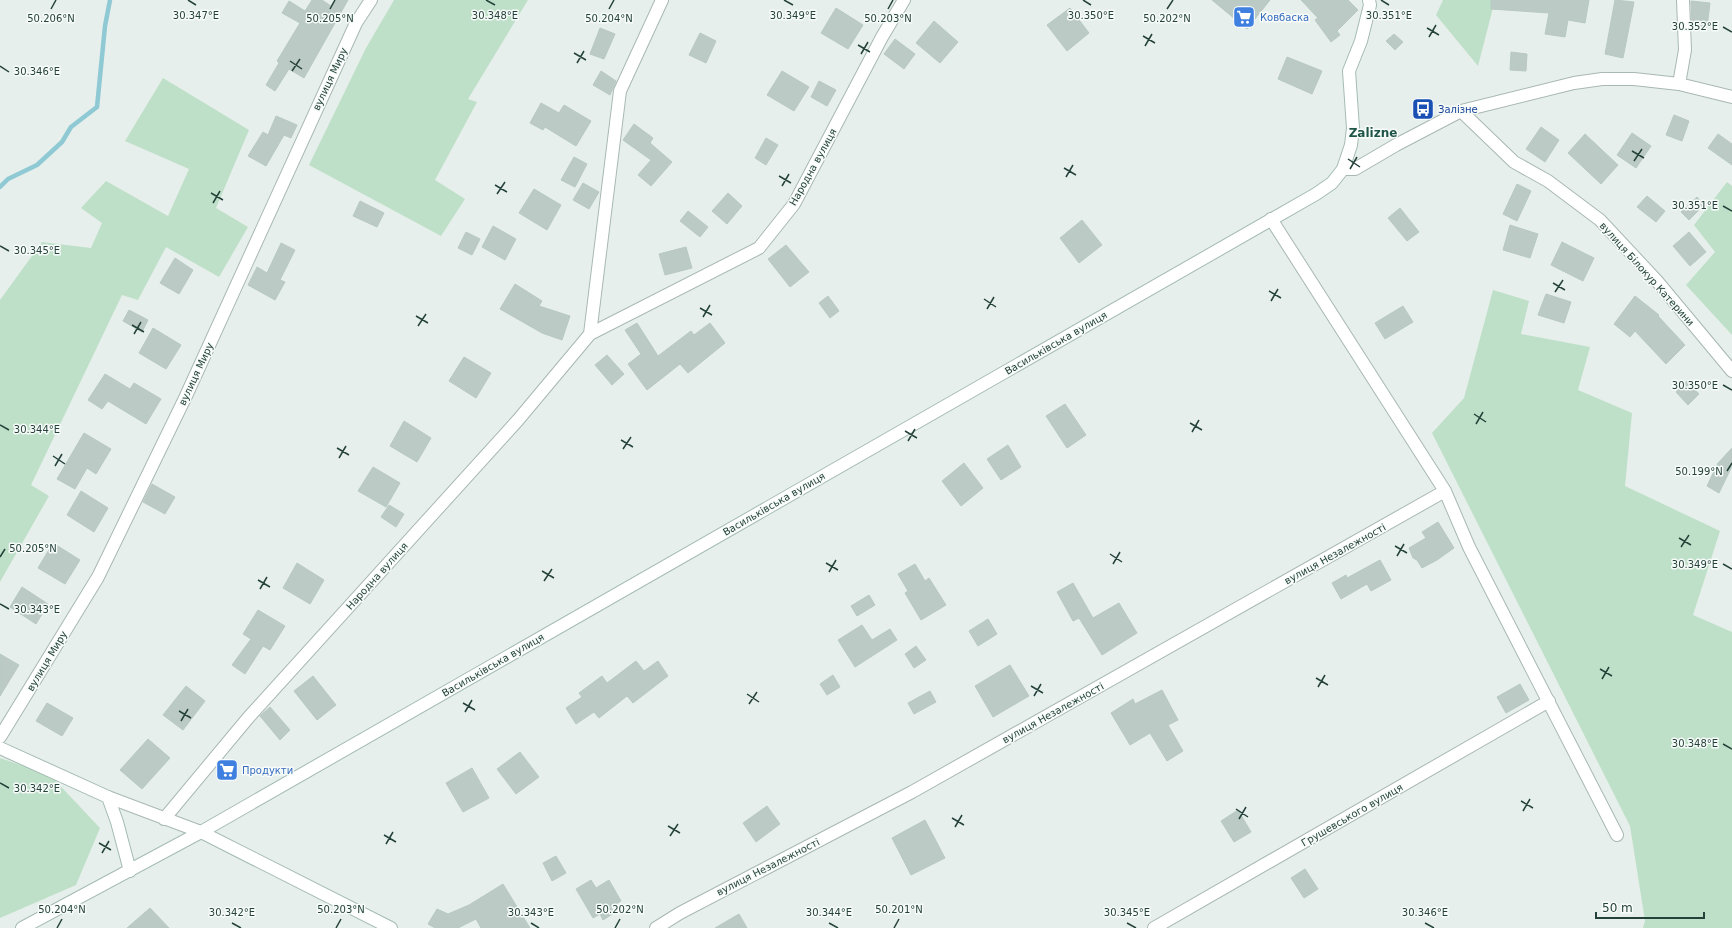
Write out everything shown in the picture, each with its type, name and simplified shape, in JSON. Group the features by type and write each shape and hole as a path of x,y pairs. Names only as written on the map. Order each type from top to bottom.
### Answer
{"street":[{"name":"вулиця Миру","path":"0,737 98,577 186,396 356,23 371,0"},
{"path":"590,334 620,91 662,0"},
{"name":"Народна вулиця","path":"164,819 248,718 518,420 590,334 759,248 794,204 882,37 904,0"},
{"path":"1368,0 1370,5 1361,41 1349,70 1353,128 1351,145 1343,169 1355,169 1396,145 1461,111 1574,82 1602,79 1634,79 1679,84 1732,97"},
{"path":"1679,84 1685,50 1683,0"},
{"name":"вулиця Білокур Катерини","path":"1461,111 1514,162 1548,181 1600,220 1657,281 1732,370"},
{"name":"Васильківська вулиця","path":"22,928 201,832 1316,194 1332,182 1343,169"},
{"path":"1271,219 1446,491 1469,546 1617,835"},
{"name":"вулиця Незалежності","path":"656,928 680,913 912,792 1446,491"},
{"name":"Грушевського вулиця","path":"1154,928 1549,701"},
{"path":"0,748 108,797 201,832 391,928"},
{"path":"108,797 117,822 130,871"}],"green space":[{"path":"394,0 528,0 468,99 477,102 435,180 465,199 441,236 309,165 366,48"},
{"path":"1443,0 1495,0 1478,66 1436,15"},
{"path":"163,78 249,130 216,208 248,227 219,277 166,247 138,300 122,295 31,485 49,496 0,582 0,300 42,242 91,248 102,223 81,208 106,181 168,216 189,169 125,141"},
{"path":"1727,182 1732,186 1732,335 1686,285 1715,252 1694,225"},
{"path":"1493,290 1529,301 1521,334 1590,347 1578,390 1632,413 1625,486 1720,531 1693,615 1732,632 1732,928 1643,928 1645,921 1630,826 1432,433 1464,398"},
{"path":"0,758 50,775 100,828 76,885 0,918"}],"building":[{"path":"312,0 322,0 331,6 335,0 348,0 304,78 289,69 275,91 266,85 279,63 277,61 300,23 282,13 289,1 305,11"},
{"name":"Ковбаска","path":"1212,0 1270,0 1247,29"},
{"path":"1301,0 1348,0 1358,10 1337,31 1340,35 1331,42 1315,20 1318,18"},
{"path":"1491,0 1589,0 1585,23 1568,20 1565,37 1545,34 1549,13 1491,9"},
{"path":"1615,0 1634,2 1623,58 1605,54"},
{"path":"1691,1 1710,3 1707,27 1692,26"},
{"path":"836,8 863,25 848,49 821,33"},
{"path":"1070,8 1089,33 1067,51 1047,25"},
{"path":"934,21 958,42 940,63 916,43"},
{"path":"600,28 615,34 604,59 590,54"},
{"path":"700,33 716,41 706,63 689,55"},
{"path":"1394,34 1403,42 1395,50 1386,41"},
{"path":"895,39 915,54 904,69 884,54"},
{"path":"1511,52 1527,54 1526,71 1510,70"},
{"path":"1287,57 1322,71 1312,94 1278,79"},
{"path":"601,71 616,81 610,95 593,85"},
{"path":"782,71 809,87 794,111 767,95"},
{"path":"819,81 836,90 827,106 811,97"},
{"path":"541,103 559,113 564,105 591,121 576,146 545,127 543,130 530,123"},
{"path":"1674,115 1689,121 1682,141 1666,135"},
{"path":"276,116 297,125 291,138 284,135 266,166 248,156 263,132 268,135"},
{"path":"634,124 653,138 650,143 672,162 651,186 638,175 651,160 623,140"},
{"path":"1541,127 1559,140 1545,162 1526,149"},
{"path":"1632,133 1651,146 1636,168 1617,155"},
{"path":"1585,134 1618,165 1601,184 1568,153"},
{"path":"1718,134 1732,144 1732,165 1708,148"},
{"path":"766,138 778,145 766,165 755,158"},
{"path":"574,157 587,164 575,187 561,180"},
{"path":"583,183 599,192 589,209 573,200"},
{"path":"1517,184 1531,191 1517,221 1503,214"},
{"path":"534,189 561,205 547,230 519,213"},
{"path":"728,193 742,206 727,224 712,211"},
{"path":"1647,196 1665,211 1656,222 1637,207"},
{"path":"1697,197 1704,205 1689,220 1681,212"},
{"path":"360,201 384,213 377,227 353,216"},
{"path":"1400,208 1419,232 1407,241 1388,218"},
{"path":"688,211 708,227 700,237 680,221"},
{"path":"1082,220 1102,245 1079,263 1060,238"},
{"path":"1510,225 1538,234 1530,258 1503,250"},
{"path":"493,226 516,239 505,260 482,247"},
{"path":"466,232 480,239 472,255 458,248"},
{"path":"1689,232 1706,252 1690,266 1673,246"},
{"path":"1562,242 1594,258 1583,281 1551,265"},
{"path":"281,243 295,250 280,280 285,282 275,300 248,285 257,267 267,273"},
{"path":"786,245 809,272 790,287 768,259"},
{"path":"686,247 692,268 665,275 659,254"},
{"path":"175,258 193,270 179,294 160,283"},
{"path":"515,284 542,301 539,306 570,316 562,340 542,333 500,309"},
{"path":"1546,294 1571,302 1564,323 1538,315"},
{"path":"828,296 839,311 830,318 819,303"},
{"path":"1635,296 1659,315 1658,316 1685,345 1666,364 1635,331 1630,337 1614,324"},
{"path":"1403,306 1413,322 1385,339 1375,323"},
{"path":"129,310 148,320 142,332 123,321"},
{"path":"637,323 658,356 691,331 694,335 710,323 725,343 688,373 680,364 647,390 628,364 641,354 625,330"},
{"path":"153,328 181,345 166,369 139,353"},
{"path":"607,355 624,374 612,385 595,365"},
{"path":"464,357 491,373 476,398 449,381"},
{"path":"105,374 130,389 134,383 161,399 146,424 108,401 102,409 88,400"},
{"path":"1687,381 1699,394 1688,405 1676,392"},
{"path":"1065,404 1086,435 1067,448 1046,416"},
{"path":"404,421 431,438 417,462 390,446"},
{"path":"84,433 111,449 96,474 87,468 75,489 57,479"},
{"path":"1008,445 1021,467 1001,480 987,459"},
{"path":"1732,448 1732,466 1719,493 1707,486 1718,463"},
{"path":"964,463 983,488 961,506 942,481"},
{"path":"373,467 400,483 386,507 358,491"},
{"path":"152,484 175,497 165,514 143,502"},
{"path":"81,491 108,508 94,532 67,515"},
{"path":"389,505 404,514 396,527 381,517"},
{"path":"1438,522 1454,548 1422,568 1417,560 1413,558 1409,548 1426,538 1422,532"},
{"path":"53,543 80,560 65,584 38,568"},
{"path":"1380,560 1391,580 1371,591 1367,584 1341,599 1332,583 1346,575 1347,578"},
{"path":"297,563 324,580 310,604 283,588"},
{"path":"915,564 925,581 929,578 946,605 921,620 905,593 908,591 898,574"},
{"path":"1073,583 1093,618 1119,603 1137,633 1102,655 1079,618 1073,621 1057,592"},
{"path":"22,587 48,604 36,624 10,607"},
{"path":"869,595 875,605 857,616 851,606"},
{"path":"258,610 285,626 270,650 263,646 245,674 232,665 251,639 243,634"},
{"path":"988,619 997,634 978,646 969,631"},
{"path":"862,625 872,640 890,629 897,640 855,667 838,640"},
{"path":"916,646 926,660 914,668 905,654"},
{"path":"0,654 19,665 0,696"},
{"path":"636,661 644,671 658,661 668,676 633,703 627,696 599,718 594,712 576,724 566,708 582,697 579,693 602,676 607,683"},
{"path":"1010,665 1029,696 993,717 975,686"},
{"path":"833,675 840,687 827,695 820,684"},
{"path":"313,676 336,705 317,720 294,691"},
{"path":"1520,684 1529,700 1506,713 1497,697"},
{"path":"186,686 205,701 183,730 163,715"},
{"path":"1162,690 1178,720 1168,725 1183,751 1167,761 1150,733 1130,745 1111,713 1133,699 1135,704"},
{"path":"930,691 936,702 914,714 908,703"},
{"path":"47,703 73,718 62,736 36,721"},
{"path":"270,707 290,730 280,740 260,716"},
{"path":"148,739 170,758 142,789 120,770"},
{"path":"520,752 539,777 516,794 497,769"},
{"name":"Продукти","path":"227,760 236,773 227,780 217,767"},
{"path":"472,768 489,798 463,812 446,783"},
{"path":"767,806 780,824 756,842 743,823"},
{"path":"1238,810 1251,832 1234,842 1221,821"},
{"path":"925,820 945,858 911,875 892,838"},
{"path":"556,856 566,873 552,881 543,863"},
{"path":"1305,869 1318,889 1304,898 1291,878"},
{"path":"591,880 596,888 609,880 621,901 611,907 614,913 603,920 600,914 593,918 576,889"},
{"path":"503,884 530,928 481,928 476,919 458,928 435,928 428,924 437,909 448,914 469,905"},
{"path":"150,908 169,928 127,928"},
{"path":"739,914 747,928 715,928"}],"waterway":[{"path":"0,187 8,179 37,165 62,142 71,127 97,107 105,26 110,0"}],"place":[{"name":"Ковбаска","path":"1244,17"},
{"name":"Залізне","path":"1423,109"},
{"name":"Продукти","path":"227,770"}],"district":[{"name":"Zalizne","path":"1373,133"}]}
